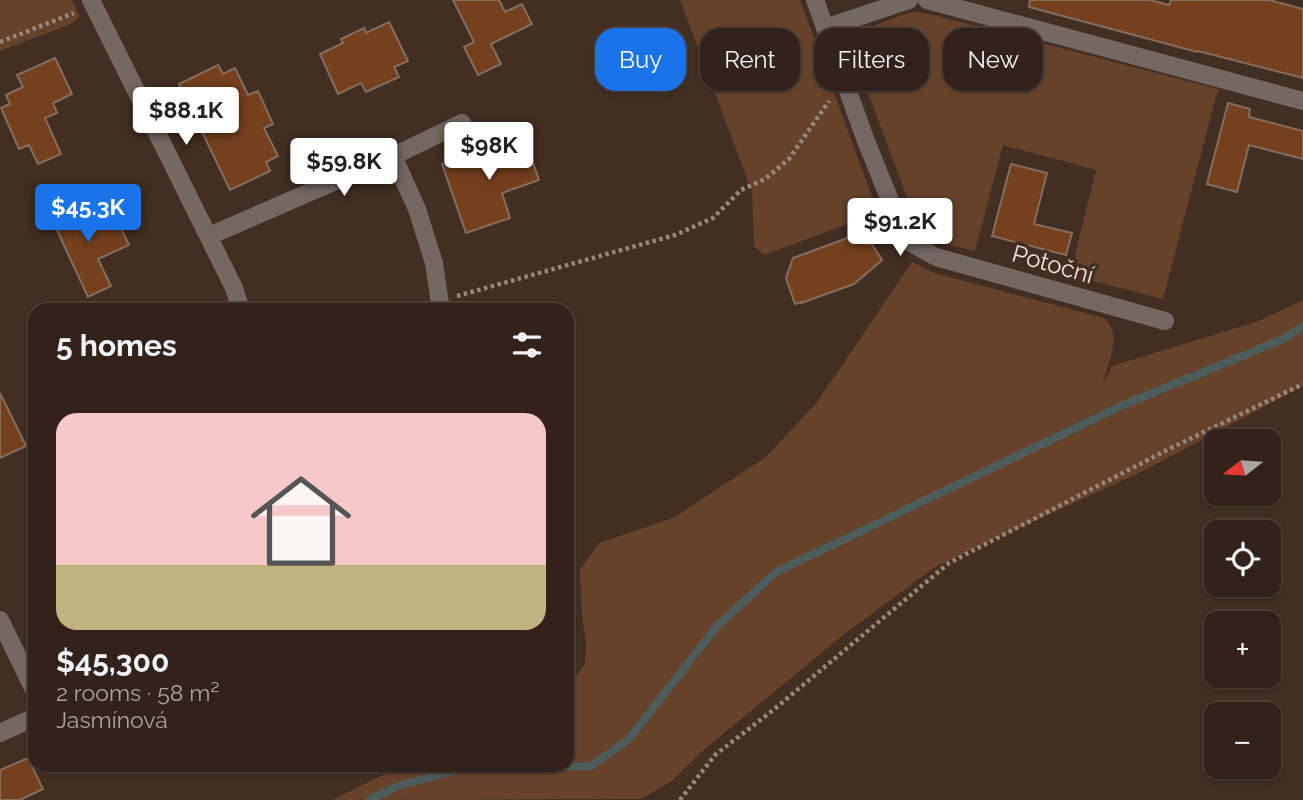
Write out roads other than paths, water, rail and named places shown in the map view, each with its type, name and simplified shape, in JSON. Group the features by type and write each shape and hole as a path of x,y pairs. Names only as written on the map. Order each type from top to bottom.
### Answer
{"street":[{"name":"Potoční","path":"815,0 825,28"},
{"path":"825,28 909,0"},
{"path":"928,0 1303,101"},
{"path":"92,3 209,236 239,303"},
{"name":"Potoční","path":"848,91 906,240 936,257 1165,321"},
{"path":"209,236 462,123"},
{"path":"393,156 417,209 434,263 440,303"},
{"path":"0,620 28,678"},
{"path":"0,733 28,720"}],"waterway":[{"path":"574,766 591,766 628,740 717,626 776,572 1121,406 1283,339 1303,326"},
{"path":"369,800 398,786 449,772"}]}
